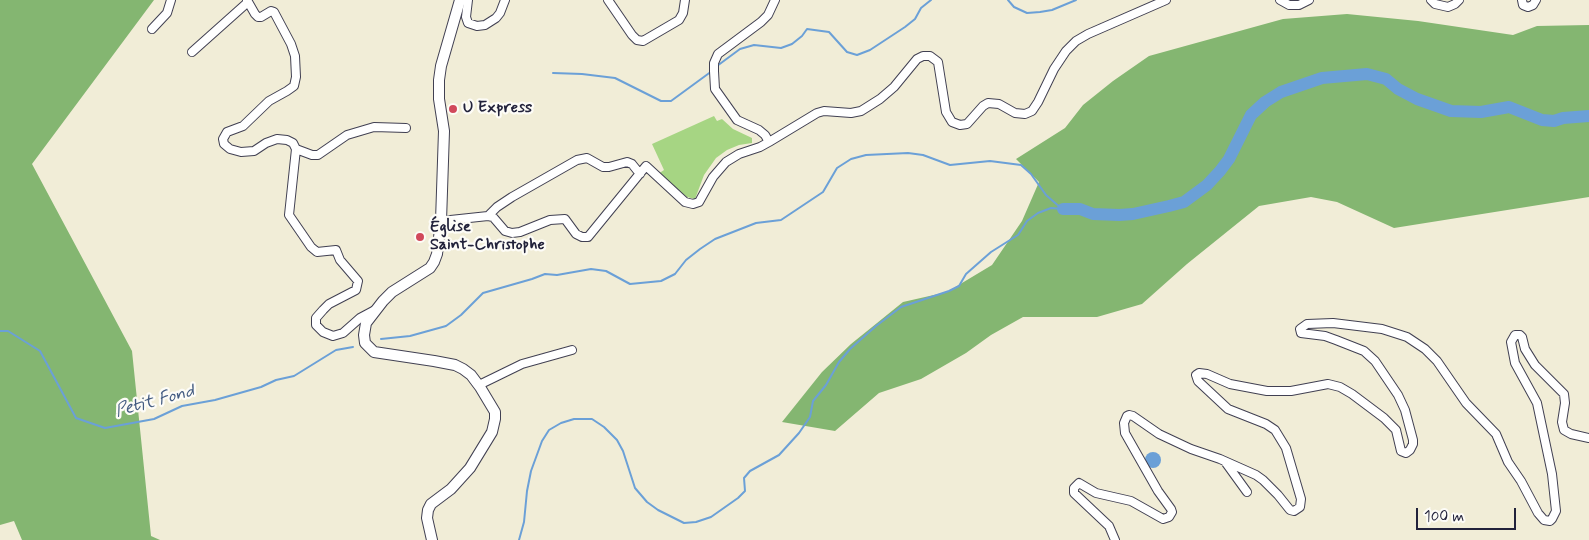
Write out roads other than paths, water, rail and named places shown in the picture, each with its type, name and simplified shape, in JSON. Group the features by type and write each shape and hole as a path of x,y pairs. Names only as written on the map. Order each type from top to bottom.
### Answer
{"main road":[{"path":"432,540 427,518 430,504 451,489 467,472 492,432 495,412 471,374 455,365 374,352 365,343 364,335 366,323 375,310 392,292 424,272 434,262 437,254 441,221 444,132 439,99 439,80 441,66 460,0"}],"street":[{"path":"152,29 167,13 171,0"},
{"path":"468,0 466,17 468,23 476,26 485,25 496,18 505,0"},
{"path":"608,0 632,35 637,40 643,41 680,20 686,0"},
{"path":"769,142 759,130 738,120 715,90 714,63 718,54 768,15 775,0"},
{"path":"441,221 488,216 492,217 505,231 512,233 520,232 550,220 565,219 576,234 582,237 588,236 646,166 685,202 693,204 699,202 713,177 726,162 739,154 760,147 817,113 824,111 851,113 861,111 894,87 917,59 923,56 930,56 938,62 946,112 952,122 960,125 966,124 983,106 993,102 1015,113 1024,114 1032,111 1054,69 1066,51 1076,41 1166,0"},
{"path":"1280,0 1289,5 1299,5 1309,0"},
{"path":"1431,0 1435,4 1448,7 1459,0"},
{"path":"1522,0 1523,5 1528,7 1533,5 1536,0"},
{"path":"192,52 247,1 258,17 271,11 274,12 291,44 295,56 296,77 294,86 269,101 243,126 227,132 223,139 224,144 230,149 241,152 254,151 266,143 277,139 287,140 296,149 312,155 318,155 347,135 374,127 406,128"},
{"path":"296,149 289,215 311,247 317,252 336,250 340,260 358,281 356,290 329,304 323,310 316,318 316,326 323,332 334,336 343,333 360,318 375,310"},
{"path":"488,216 497,206 577,160 587,158 603,167 627,162 632,164 640,174"},
{"path":"1115,540 1109,526 1074,492 1074,488 1079,483 1096,492 1131,501 1163,519 1169,517 1172,512 1172,509 1158,491 1125,433 1124,423 1127,416 1133,416 1159,434 1191,450 1225,462 1263,480 1290,510 1300,507 1301,498 1288,456 1275,430 1266,424 1228,409 1198,380 1196,376 1199,373 1207,374 1230,384 1267,391 1284,392 1320,384 1334,385 1352,394 1384,418 1396,430 1400,451 1403,453 1408,452 1412,447 1413,440 1405,410 1375,361 1364,351 1336,340 1324,336 1304,335 1300,332 1302,326 1315,323 1333,323 1392,332 1414,341 1431,354 1466,403 1496,434 1508,462 1521,481 1538,514 1544,520 1550,521 1556,511 1552,474 1536,403 1515,363 1511,342 1515,335 1522,337 1531,361 1564,394 1565,403 1562,422 1564,430 1570,434 1589,438"},
{"path":"479,385 522,364 572,350"},
{"path":"1225,462 1247,492"}],"water":[{"path":"1150,452 1156,452 1161,457 1159,466 1150,468 1145,463 1145,457"}],"waterway":[{"path":"717,66 740,49 754,45 781,48 792,44 807,29 829,32 847,52 857,55 870,50 905,27 915,19 921,8 931,0"},
{"path":"1008,0 1014,7 1027,13 1052,10 1076,0"},
{"path":"553,73 615,78 661,101 671,101 712,71"},
{"path":"1063,209 1080,209 1093,214 1119,215 1133,214 1184,202 1207,185 1220,171 1229,159 1251,115 1265,102 1281,92 1322,78 1367,74 1386,79 1398,89 1417,99 1451,111 1481,112 1509,107 1542,120 1554,121 1563,118 1589,116"},
{"name":"Petit Fond","path":"381,339 410,336 446,326 461,315 483,293 545,274 557,275 591,269 606,271 630,284 661,281 675,274 686,260 715,239 756,223 781,220 823,192 837,168 851,159 866,155 908,153 923,155 950,165 990,161 1021,165 1031,174 1046,195 1062,209"},
{"path":"519,540 524,522 531,471 542,441 549,430 561,423 574,419 592,419 604,427 617,440 623,451 635,488 647,502 658,510 684,523 696,522 711,517 745,491 744,478 750,471 779,455 799,433 810,417 813,401 826,385 839,362 850,349 876,326 901,307 959,286 966,274 991,252 1018,235 1027,221 1038,213 1051,208 1063,209"},
{"name":"Petit Fond","path":"0,331 8,331 40,351 76,418 105,428 154,419 182,406 215,400 261,387 276,380 294,376 336,350 353,347"}],"place":[{"name":"U Express","path":"453,109"},
{"name":"Église Saint-Christophe","path":"420,237"}]}
